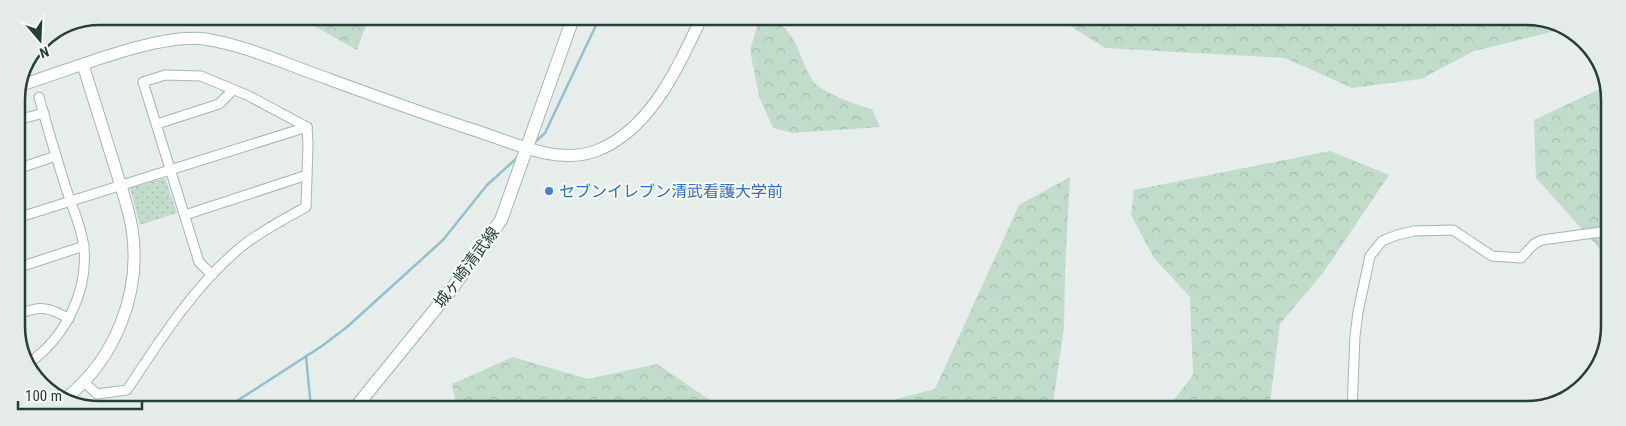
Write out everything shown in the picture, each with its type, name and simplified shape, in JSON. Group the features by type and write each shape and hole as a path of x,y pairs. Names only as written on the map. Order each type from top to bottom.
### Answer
{"main road":[{"name":"城ヶ崎清武線","path":"361,401 486,244 501,220 527,152 571,25"}],"street":[{"path":"28,83 173,40 203,39 250,50 527,152 580,156 597,150 627,133 643,118 659,96 697,25"},
{"path":"70,395 85,383 109,349 126,311 132,285 132,229 83,65"},
{"path":"212,276 199,262 186,215 143,82 165,75 201,76 306,127"},
{"path":"157,124 219,104 233,90"},
{"path":"33,360 43,353 69,319 80,294 84,246 39,97"},
{"path":"25,118 44,113"},
{"path":"85,383 97,394 127,390 166,331 212,276 243,246 306,207 306,127"},
{"path":"25,216 306,127"},
{"path":"25,166 56,156"},
{"path":"186,215 307,175"},
{"path":"1352,401 1358,312 1370,256 1382,241 1414,231 1453,230 1492,256 1522,258 1534,244 1542,240 1601,232"},
{"path":"25,266 84,246"},
{"path":"25,312 40,307 58,312 69,319"}],"green space":[{"path":"312,25 366,25 357,50"},
{"path":"758,25 781,26 794,41 813,81 823,90 872,109 880,127 793,133 773,128 759,96 750,50"},
{"path":"1069,25 1526,25 1540,26 1555,31 1474,51 1421,79 1352,88 1285,58 1105,48"},
{"path":"1600,89 1601,250 1536,178 1534,120"},
{"path":"1330,151 1389,175 1323,273 1280,324 1270,401 1173,401 1193,375 1190,297 1154,258 1131,215 1134,190"},
{"path":"1070,177 1064,328 1053,401 894,401 935,389 1019,205"},
{"path":"165,178 177,213 140,225 130,188"},
{"path":"513,357 588,379 657,364 711,401 456,401 452,384"}],"waterway":[{"path":"534,143 545,133 596,25"},
{"path":"237,401 322,346 347,327 443,240 487,185 518,157"},
{"path":"306,356 310,401"}],"place":[{"name":"セブンイレブン清武看護大学前","path":"549,191"}]}
